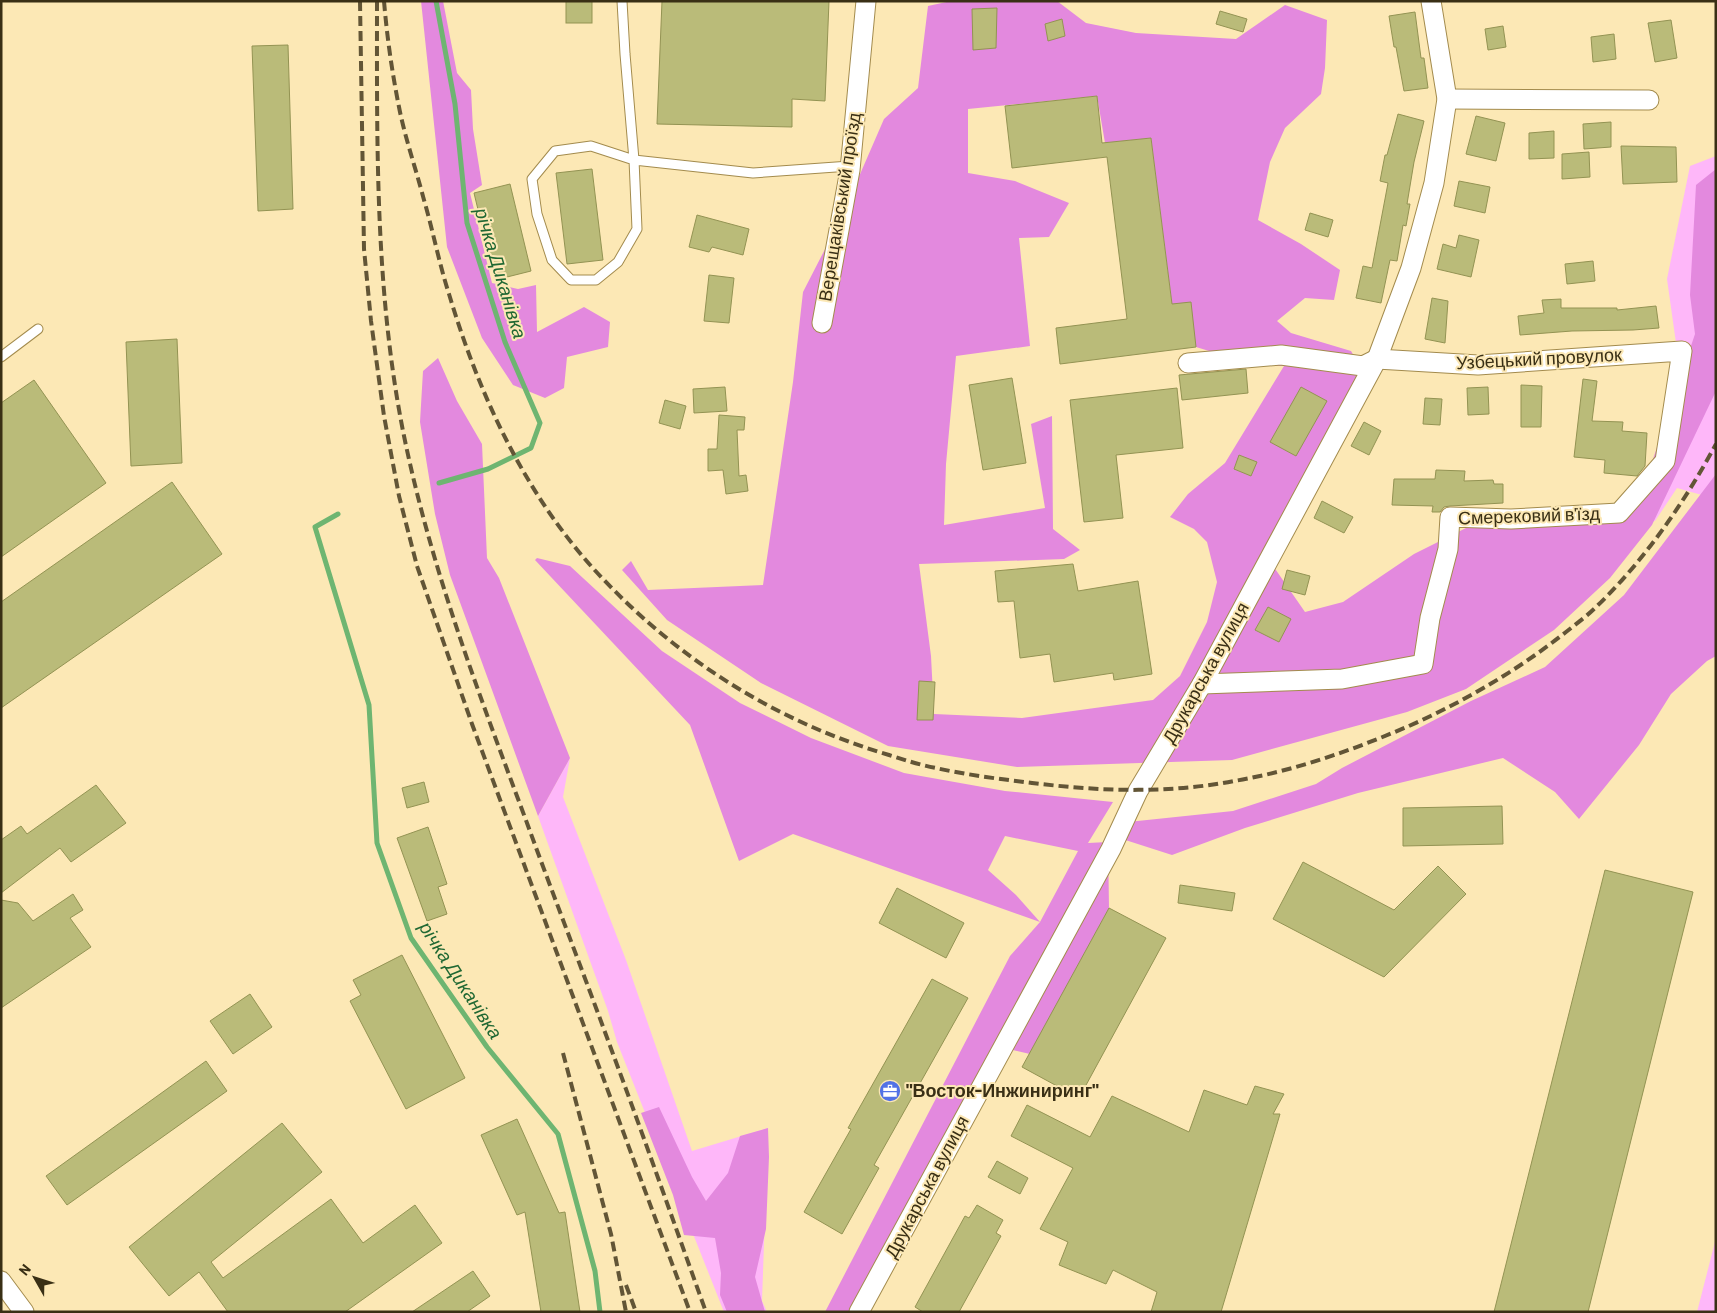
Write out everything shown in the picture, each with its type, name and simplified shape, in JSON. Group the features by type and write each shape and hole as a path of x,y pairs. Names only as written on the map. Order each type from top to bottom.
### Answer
{"street":[{"name":"Верещаківський проїзд","path":"822,323 850,166 866,1"},
{"name":"Друкарська вулиця","path":"859,1312 1111,848 1138,791 1202,684 1377,359 1413,259 1434,183 1447,99 1432,1"},
{"path":"1447,99 1650,100"},
{"name":"Узбецький провулок","path":"1188,363 1281,355 1363,366 1377,359 1478,365 1682,351"},
{"name":"Смерековий в'їзд","path":"1202,684 1342,679 1423,664 1430,618 1448,549 1450,517 1511,519 1620,513 1665,461 1682,351"},
{"path":"1,1281 24,1312"}],"lane":[{"path":"622,1 634,160 638,228 618,262 596,280 571,280 552,260 537,214 532,179 554,151 591,146 634,160 753,172 850,166"},
{"path":"1,357 38,329"}],"shaded area":[{"path":"421,1 443,1 457,73 471,90 473,129 482,185 470,193 492,283 518,289 536,285 537,332 584,307 610,322 608,347 567,357 564,388 545,398 513,385 482,338 447,247"},
{"path":"951,1 1057,1 1086,23 1136,33 1236,39 1285,5 1327,20 1325,68 1321,94 1285,128 1270,162 1258,220 1301,244 1340,270 1334,300 1305,298 1277,321 1291,333 1351,351 1367,378 1269,560 1305,612 1343,602 1414,554 1474,524 1549,527 1620,513 1645,483 1695,334 1690,295 1696,185 1716,169 1716,391 1652,525 1610,578 1554,630 1466,689 1407,712 1232,760 1017,767 888,746 761,683 667,620 622,570 631,561 648,590 763,585 793,382 803,292 841,218 884,119 918,88 928,6","holes":["1097,96 1105,143 1151,138 1172,304 1196,347 1255,365 1284,366 1225,463 1188,494 1170,517 1194,529 1207,542 1217,582 1207,622 1180,676 1153,700 1022,718 934,714 931,656 919,564 1064,559 1080,550 1053,529 1052,416 1031,424 1045,508 944,525 946,464 956,356 1030,346 1019,238 1049,237 1069,203 1015,181 968,173 968,109"]},
{"path":"1716,156 1716,499 1677,488 1655,521 1619,513 1665,457 1676,343 1667,279 1690,166"},
{"path":"438,358 457,401 482,444 487,558 499,578 570,758 538,816 450,575 435,514 420,422 423,371"},
{"path":"1716,474 1716,656 1707,661 1671,694 1639,745 1579,819 1555,792 1503,758 1358,793 1245,828 1172,855 1116,837 1128,822 1233,811 1316,784 1342,768 1471,701 1545,667 1624,595"},
{"path":"537,558 570,566 662,651 740,703 811,738 904,773 1005,791 1113,802 1088,843 1108,842 1109,908 1030,1054 996,1046 848,1312 825,1312 1010,956 1040,922 793,834 739,861 690,725 535,560","holes":["1005,836 1078,851 1040,922 1016,895 988,870"]},
{"path":"570,758 563,797 626,960 692,1151 768,1128 762,1301 767,1312 724,1312 617,1042 608,1011 538,816"},
{"path":"659,1107 692,1177 706,1201 728,1173 740,1136 768,1128 769,1157 766,1229 755,1277 765,1312 727,1312 720,1295 721,1273 715,1238 684,1235 673,1195 641,1113"},
{"path":"1716,1238 1716,1312 1697,1312"}],"building":[{"path":"566,1 592,1 592,23 566,23"},
{"path":"662,1 829,1 825,101 792,99 792,127 657,124"},
{"path":"997,8 996,48 973,50 972,9"},
{"path":"1220,11 1247,19 1243,32 1216,24"},
{"path":"1415,12 1421,58 1424,58 1428,88 1404,91 1389,16"},
{"path":"1062,19 1065,36 1048,41 1045,24"},
{"path":"1671,20 1677,58 1655,62 1648,23"},
{"path":"1503,26 1506,47 1488,50 1485,29"},
{"path":"1614,34 1616,59 1593,62 1591,37"},
{"path":"288,45 293,209 258,211 252,46"},
{"path":"1097,96 1102,143 1151,138 1172,304 1191,302 1196,347 1060,364 1056,328 1127,319 1107,157 1012,168 1005,106"},
{"path":"1398,114 1424,121 1414,162 1407,204 1410,204 1406,226 1403,225 1397,261 1390,260 1381,303 1356,298 1363,266 1372,268 1388,183 1380,181 1385,155 1387,155"},
{"path":"1476,116 1505,123 1496,161 1466,154"},
{"path":"1611,122 1611,147 1584,149 1583,124"},
{"path":"1554,131 1554,158 1529,159 1529,133"},
{"path":"1621,146 1676,147 1677,182 1623,184"},
{"path":"1589,152 1590,177 1562,179 1562,154"},
{"path":"592,169 603,260 567,264 556,173"},
{"path":"1459,181 1490,187 1485,213 1454,206"},
{"path":"510,184 531,271 495,280 474,193"},
{"path":"1310,213 1333,220 1328,237 1305,230"},
{"path":"697,215 749,229 743,255 712,247 709,252 689,247"},
{"path":"1459,235 1479,240 1471,277 1437,269 1443,244 1456,248"},
{"path":"1593,261 1595,281 1567,284 1565,264"},
{"path":"709,275 734,278 729,323 704,321"},
{"path":"1432,298 1448,301 1445,343 1425,339"},
{"path":"1561,299 1561,308 1617,308 1617,310 1656,306 1659,328 1520,335 1518,316 1544,313 1542,300"},
{"path":"177,339 182,463 131,466 126,342"},
{"path":"1246,369 1248,393 1182,400 1179,375"},
{"path":"1012,378 1026,463 983,470 969,385"},
{"path":"1583,379 1597,381 1592,421 1623,422 1622,431 1647,433 1645,466 1637,476 1604,473 1605,460 1574,457"},
{"path":"34,380 106,483 1,557 1,403"},
{"path":"1521,385 1542,386 1541,427 1521,427"},
{"path":"725,387 727,411 694,413 693,389"},
{"path":"1301,387 1327,401 1296,456 1270,442"},
{"path":"1488,387 1489,414 1468,415 1467,388"},
{"path":"1177,388 1183,448 1116,455 1123,518 1084,522 1070,400"},
{"path":"1425,398 1442,399 1440,425 1423,424"},
{"path":"665,400 686,406 680,429 659,423"},
{"path":"719,415 745,417 744,430 737,430 739,476 746,475 748,491 726,494 723,470 708,471 708,449 717,449"},
{"path":"1364,422 1381,431 1369,455 1351,446"},
{"path":"1239,455 1257,462 1251,476 1234,469"},
{"path":"1436,470 1465,471 1464,481 1493,480 1494,484 1503,484 1503,503 1450,506 1444,507 1440,512 1432,512 1433,506 1392,505 1394,479 1435,479"},
{"path":"172,482 222,554 1,708 1,602"},
{"path":"1322,501 1353,517 1344,533 1314,518"},
{"path":"1073,564 1078,591 1138,581 1152,674 1114,680 1113,673 1054,682 1050,654 1020,658 1014,601 998,602 995,571"},
{"path":"1287,570 1310,576 1305,595 1282,589"},
{"path":"1268,607 1291,619 1279,642 1255,630"},
{"path":"919,681 935,682 933,720 917,720"},
{"path":"424,782 429,802 407,808 402,788"},
{"path":"96,785 126,823 71,862 60,848 1,893 1,840 21,826 27,834"},
{"path":"1502,806 1503,844 1403,846 1403,808"},
{"path":"428,827 447,884 438,887 447,914 427,921 397,838"},
{"path":"1303,862 1394,910 1438,866 1466,894 1384,977 1273,919"},
{"path":"1605,870 1693,892 1588,1312 1494,1312"},
{"path":"1180,885 1235,893 1232,911 1178,903"},
{"path":"897,888 964,923 946,958 879,923"},
{"path":"73,894 83,910 70,918 91,947 1,1008 1,900 18,903 33,921"},
{"path":"1109,908 1166,938 1079,1098 1022,1067"},
{"path":"402,955 465,1078 406,1109 350,1001 361,995 353,980"},
{"path":"932,979 968,998 874,1165 879,1168 842,1234 804,1212 851,1129 848,1128"},
{"path":"250,994 272,1027 233,1054 210,1021"},
{"path":"206,1061 227,1091 67,1205 46,1176"},
{"path":"1255,1086 1284,1094 1273,1114 1280,1114 1221,1312 1151,1312 1157,1292 1113,1270 1106,1284 1059,1265 1068,1242 1040,1229 1073,1168 1011,1136 1027,1105 1090,1137 1112,1096 1189,1132 1204,1090 1247,1105"},
{"path":"517,1119 559,1213 565,1212 580,1312 541,1312 525,1212 517,1215 481,1135"},
{"path":"282,1123 322,1172 211,1262 223,1278 331,1199 363,1243 415,1205 442,1243 345,1312 228,1312 199,1272 169,1296 129,1247"},
{"path":"997,1161 1028,1178 1020,1194 988,1177"},
{"path":"977,1205 1003,1220 996,1233 1001,1236 959,1312 923,1312 915,1307 965,1216 969,1218"},
{"path":"473,1271 490,1296 467,1312 412,1312"}],"waterway":[{"name":"річка Диканівка","path":"436,1 455,104 467,223 505,342 540,423 531,448 488,469 439,483"},
{"name":"річка Диканівка","path":"338,514 315,527 369,705 377,843 411,938 487,1047 558,1134 595,1271 600,1312"}],"railway":[{"path":"360,1 364,249 371,321 384,416 399,496 417,566 472,724 690,1312"},
{"path":"377,1 377,109 382,271 394,378 414,481 441,580 474,678 625,1086 706,1312"},
{"path":"384,1 390,54 401,119 445,282 461,333 492,409 530,482 552,517 604,580 634,610 667,638 735,687 810,726 849,742 918,764 972,775 1057,786 1133,790 1184,788 1256,777 1301,766 1345,751 1409,726 1471,695 1510,672 1548,646 1585,617 1630,571 1662,530 1691,488 1716,444"},
{"path":"563,1053 611,1234 626,1312"},
{"path":"626,1285 636,1312"}],"place":[{"name":"\"Восток-Инжиниринг\"","path":"890,1091"}]}
